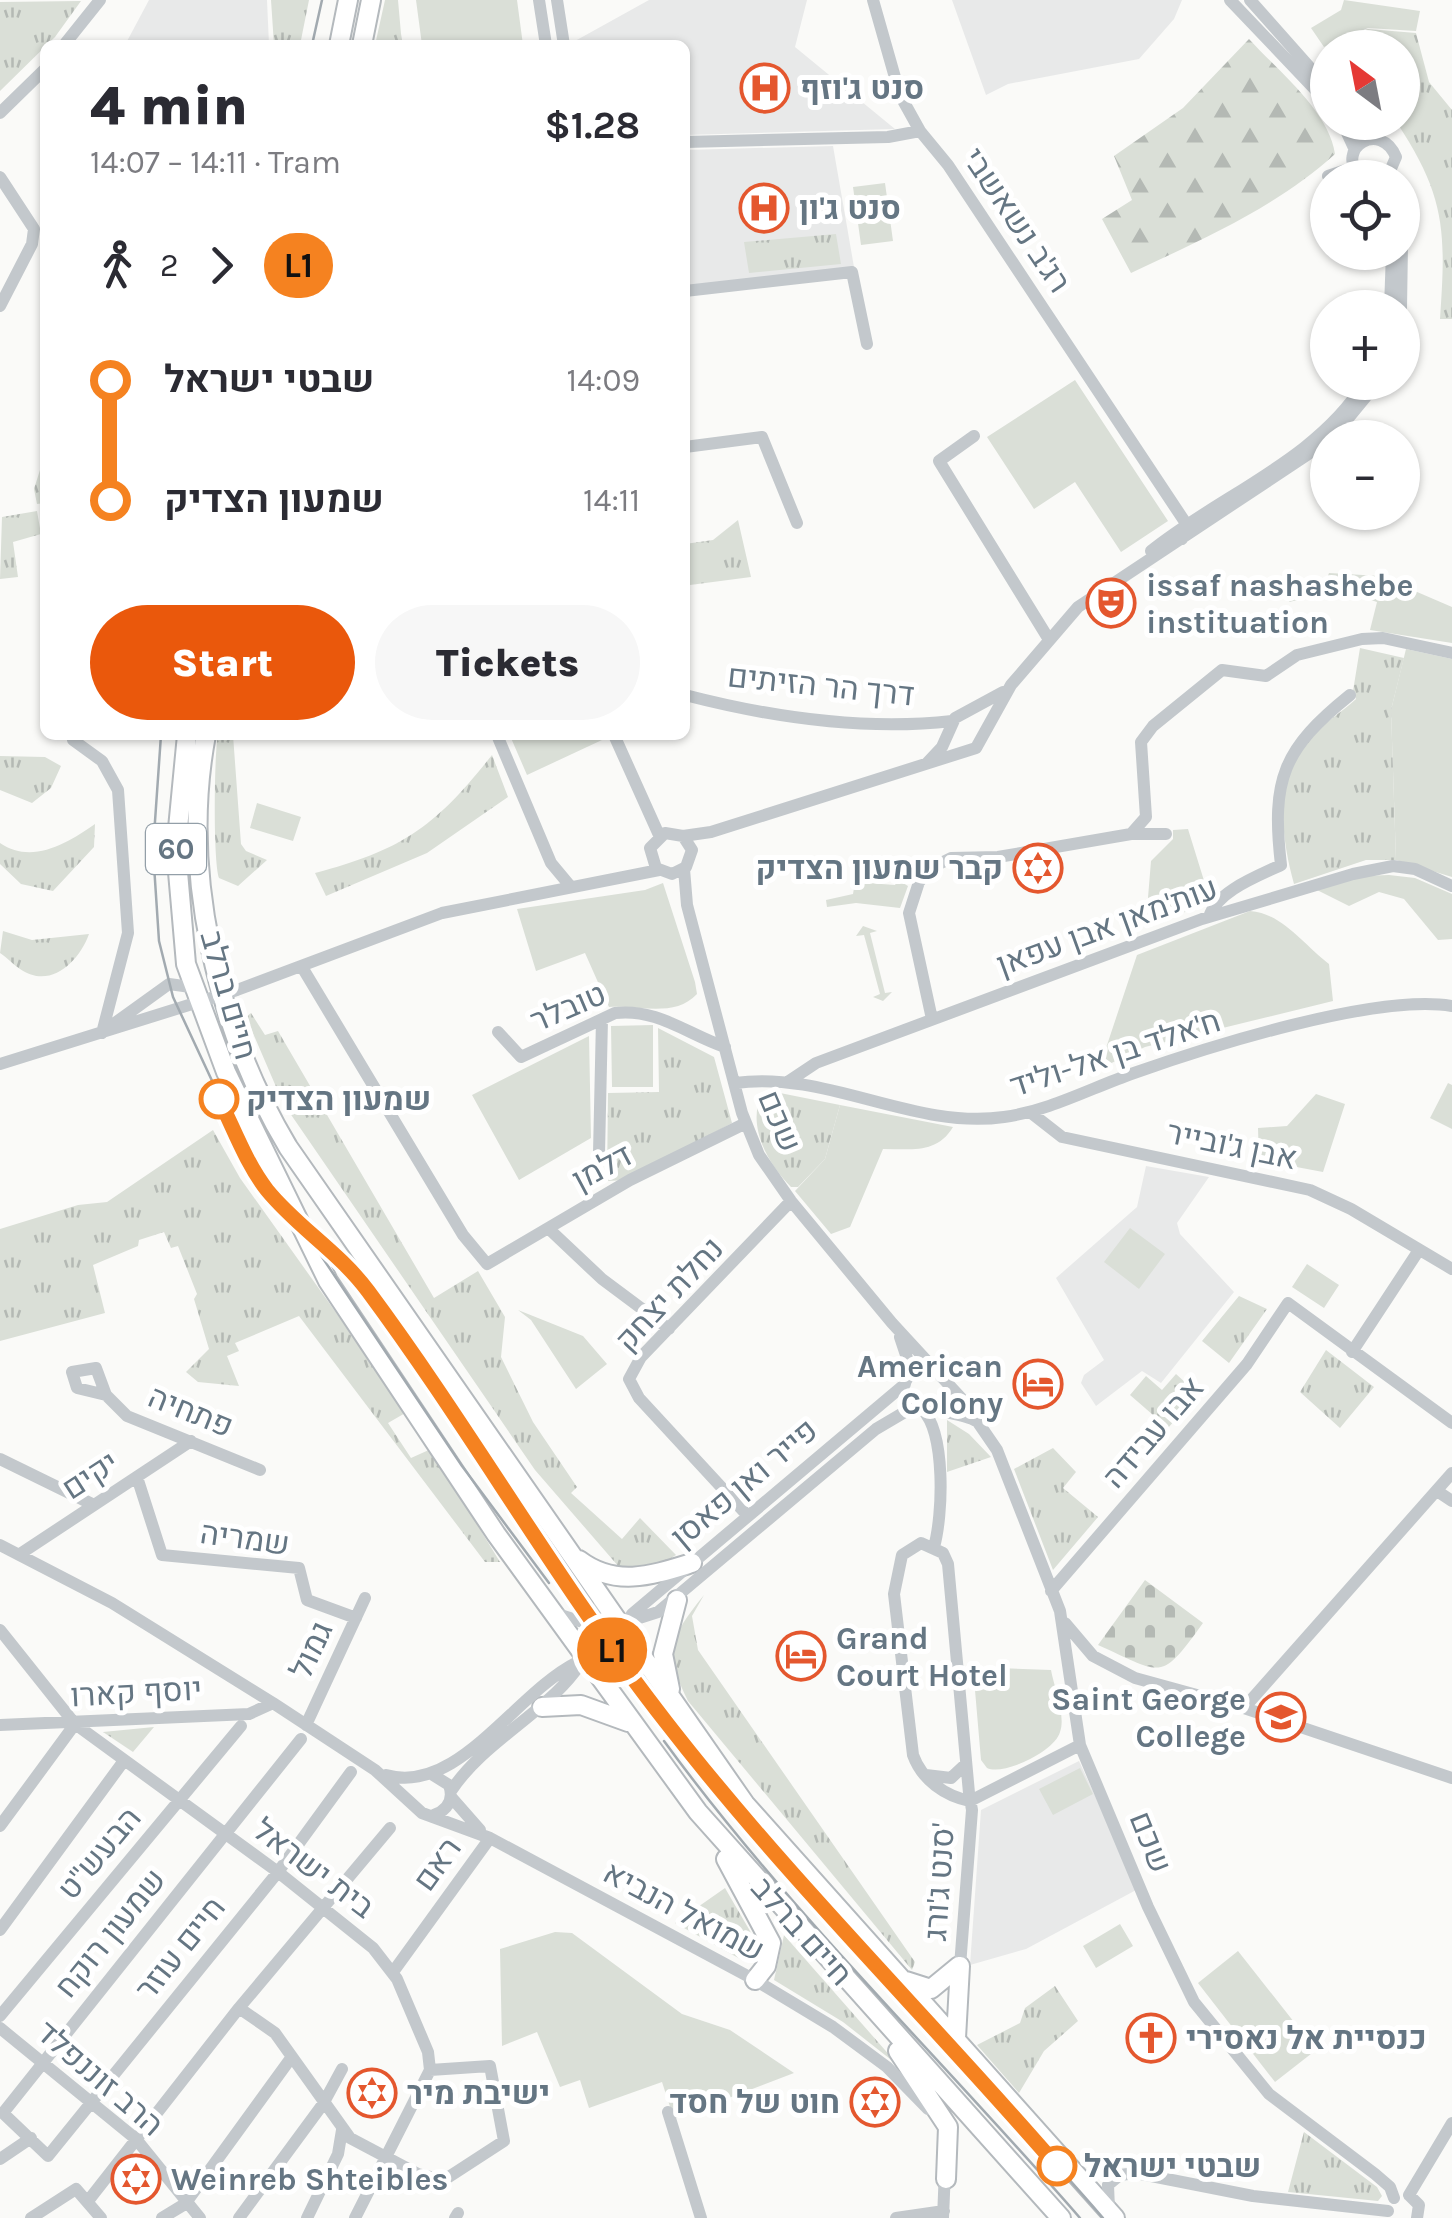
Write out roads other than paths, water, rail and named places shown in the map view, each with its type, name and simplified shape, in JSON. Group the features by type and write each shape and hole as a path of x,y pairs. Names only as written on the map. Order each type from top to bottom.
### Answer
{"highway":[{"path":"340,40 348,0"},
{"path":"363,40 372,0"},
{"name":"חיים ברלב","path":"186,740 176,838 186,964 211,998 288,1147 647,1666 777,1843 1112,2216"},
{"name":"חיים ברלב","path":"206,740 199,856 209,938 211,998 226,1072 328,1281 549,1608 698,1812 1061,2218"},
{"path":"186,964 211,998"},
{"path":"569,1552 588,1566 620,1578 641,1578 692,1563"},
{"path":"674,1704 663,1654 677,1600"},
{"path":"542,1707 580,1705 630,1723"},
{"path":"698,1812 768,1933 771,1955 755,1980"},
{"path":"900,1978 931,1989 960,1966"},
{"path":"956,2038 960,1966"},
{"path":"848,1982 940,2110 949,2136 946,2179"}],"street":[{"path":"68,40 100,0"},
{"path":"540,0 545,40"},
{"path":"557,0 563,40"},
{"path":"872,0 900,95 920,131"},
{"path":"1230,0 1310,85"},
{"path":"1250,0 1310,68"},
{"path":"0,113 40,73"},
{"name":"רג'ב נשאשבי","path":"690,142 888,137 920,131 948,165 1187,525"},
{"path":"1350,140 1355,160"},
{"path":"1354,148 1366,140"},
{"path":"1378,140 1394,150 1396,160"},
{"path":"0,177 40,227 0,306"},
{"path":"690,290 852,272 867,344"},
{"path":"664,872 650,851 659,835 672,832 683,836 721,829 920,768 980,744 1011,685 1078,607 1187,525 1318,436 1353,400"},
{"path":"1346,420 1363,400"},
{"path":"974,436 939,460 1048,638"},
{"path":"690,446 762,437 797,523"},
{"path":"1122,575 1310,453"},
{"path":"1181,540 1187,525"},
{"path":"1131,834 1146,817 1142,742 1153,726 1222,670 1266,676 1297,655 1368,638 1452,653"},
{"path":"966,750 952,742 951,727 1011,685"},
{"path":"1208,917 1212,907 1229,894 1281,865 1276,808 1288,760 1314,723 1350,695"},
{"name":"דרך הר הזיתים","path":"690,696 737,708 858,722 951,727 938,752 920,768"},
{"path":"968,713 978,716 986,730"},
{"path":"73,740 102,761 118,790 128,932 102,1032"},
{"path":"499,740 551,863 571,888"},
{"path":"616,740 659,835"},
{"path":"0,1064 302,967 442,913 684,869 692,850 721,829"},
{"path":"932,1020 909,914 919,882 931,868 951,858 998,857 1131,834 1166,834"},
{"path":"683,836 692,850"},
{"name":"עות'מאן אבן עפאן","path":"789,1081 816,1063 1208,917 1375,868 1415,869 1452,886"},
{"name":"שכם","path":"684,869 686,906 746,1124 759,1155 791,1201 985,1430 1002,1460 1060,1611 1080,1745 1148,1907 1194,2002 1268,2094 1390,2187 1390,2212"},
{"name":"שכם","path":"664,872 686,906"},
{"name":"דלמן","path":"302,967 462,1236 487,1264 630,1180 746,1124"},
{"path":"102,1032 168,984 211,998"},
{"path":"112,996 133,1009"},
{"name":"ח'אלד בן אל-וליד","path":"734,1083 789,1081 956,1117 1002,1118 1030,1112 1180,1058 1359,1011 1452,1006"},
{"name":"טובלר","path":"498,1032 521,1057 602,1019 628,1012 660,1017 725,1046"},
{"path":"599,1154 602,1019"},
{"name":"אבן ג'ובייר","path":"1030,1112 1062,1138 1310,1190 1452,1270"},
{"name":"נחלת יצחק","path":"748,1516 633,1388 630,1379 669,1329 791,1201"},
{"path":"549,1230 602,1279 669,1329"},
{"path":"1419,1250 1352,1352 1452,1423"},
{"name":"אבו עבידה","path":"1051,1591 1248,1364 1288,1303 1352,1352"},
{"name":"שכם","path":"892,1323 908,1378 906,1396 922,1408 935,1427 941,1519 934,1547"},
{"path":"908,1378 937,1372 945,1396 922,1408"},
{"name":"פייר ואן פאסן","path":"612,1698 613,1651 621,1627 908,1378"},
{"name":"פתחיה","path":"106,1394 127,1416 260,1470"},
{"path":"922,1408 965,1414 985,1430"},
{"name":"פייר ואן פאסן","path":"549,1608 597,1629 621,1627 677,1600 876,1429 922,1408"},
{"name":"יקים","path":"20,1554 190,1442"},
{"path":"0,1459 94,1506"},
{"path":"1244,1708 1452,1473"},
{"name":"שמריה","path":"137,1477 162,1555 299,1568 307,1600 356,1618"},
{"path":"1437,1491 1452,1501"},
{"path":"0,1546 112,1603 375,1770 412,1799 422,1813 434,1815 446,1809 451,1794 542,1707 585,1658 597,1629 600,1596"},
{"path":"934,1547 910,1547 896,1567 894,1582 913,1756 924,1774 939,1789 970,1802 1080,1745"},
{"name":"סנט ג'ורג'","path":"934,1547 948,1564 970,1802 960,1966"},
{"name":"גמול","path":"306,1725 365,1598"},
{"path":"1060,1611 1079,1644 1110,1668 1452,1778"},
{"name":"בית ישראל","path":"0,1630 75,1724 278,1872 373,1948 393,1972 428,2052 430,2070"},
{"path":"412,1799 414,1784 585,1658 613,1651 647,1666"},
{"name":"יוסף קארו","path":"0,1725 249,1714 273,1703"},
{"path":"0,1826 75,1724"},
{"name":"הבעש\"ט","path":"0,2016 241,1726"},
{"name":"שמעון רוקח","path":"48,2156 3,2114 301,1739"},
{"path":"0,1930 124,1762"},
{"path":"924,1774 951,1778 966,1764"},
{"path":"375,1770 402,1779 427,1776 444,1780 451,1794"},
{"name":"חיים עוזר","path":"48,2156 278,1872 351,1772"},
{"name":"שמואל הנביא","path":"451,1794 490,1838"},
{"name":"שמואל הנביא","path":"434,1815 490,1838 755,1980 834,2027 918,2098 939,2130 946,2179"},
{"path":"88,2201 239,2008 390,1828"},
{"name":"ראם","path":"393,1972 490,1838"},
{"path":"239,2008 275,2034 342,2130 386,2157 418,2174 444,2180 504,2142 490,2066 430,2070 386,2157 355,2218"},
{"name":"הרב זוננפלד","path":"0,2028 136,2139 200,2218"},
{"path":"162,2218 185,2204 291,2058"},
{"path":"239,2218 323,2104 342,2069"},
{"path":"668,2112 702,2218"},
{"path":"1112,2216 1108,2185 1120,2175 1136,2173 1291,2201 1390,2212 1410,2195 1452,2123"},
{"path":"307,2218 338,2154 342,2130"},
{"path":"0,2158 31,2138"},
{"path":"896,2218 944,2215 946,2179"},
{"path":"31,2218 76,2189 101,2218"},
{"path":"1410,2195 1419,2205 1419,2217"}],"tram line":[{"path":"313,40 322,0"},
{"path":"161,740 153,850 159,941 173,997 255,1173 287,1212 339,1255 368,1291 587,1615 716,1785 1103,2218"},
{"name":"L1","path":"219,1099 251,1165 269,1192 355,1273 579,1604 664,1720 805,1890 1057,2166"},
{"path":"318,1251 462,1466 549,1583"},
{"path":"664,1741 814,1925 1080,2218"}],"place":[{"name":"סנט ג'וזף","path":"765,88"},
{"name":"סנט ג'ון","path":"764,208"},
{"name":"issaf nashashebe instituation","path":"1111,603"},
{"name":"קבר שמעון הצדיק","path":"1038,868"},
{"name":"שמעון הצדיק","path":"219,1099"},
{"name":"American Colony","path":"1038,1384"},
{"name":"Grand Court Hotel","path":"801,1656"},
{"name":"Saint George College","path":"1281,1717"},
{"name":"כנסיית אל נאסירי","path":"1151,2038"},
{"name":"ישיבת מיר","path":"372,2093"},
{"name":"חוט של חסד","path":"875,2102"},
{"name":"שבטי ישראל","path":"1057,2166"},
{"name":"Weinreb Shteibles","path":"136,2179"}]}
